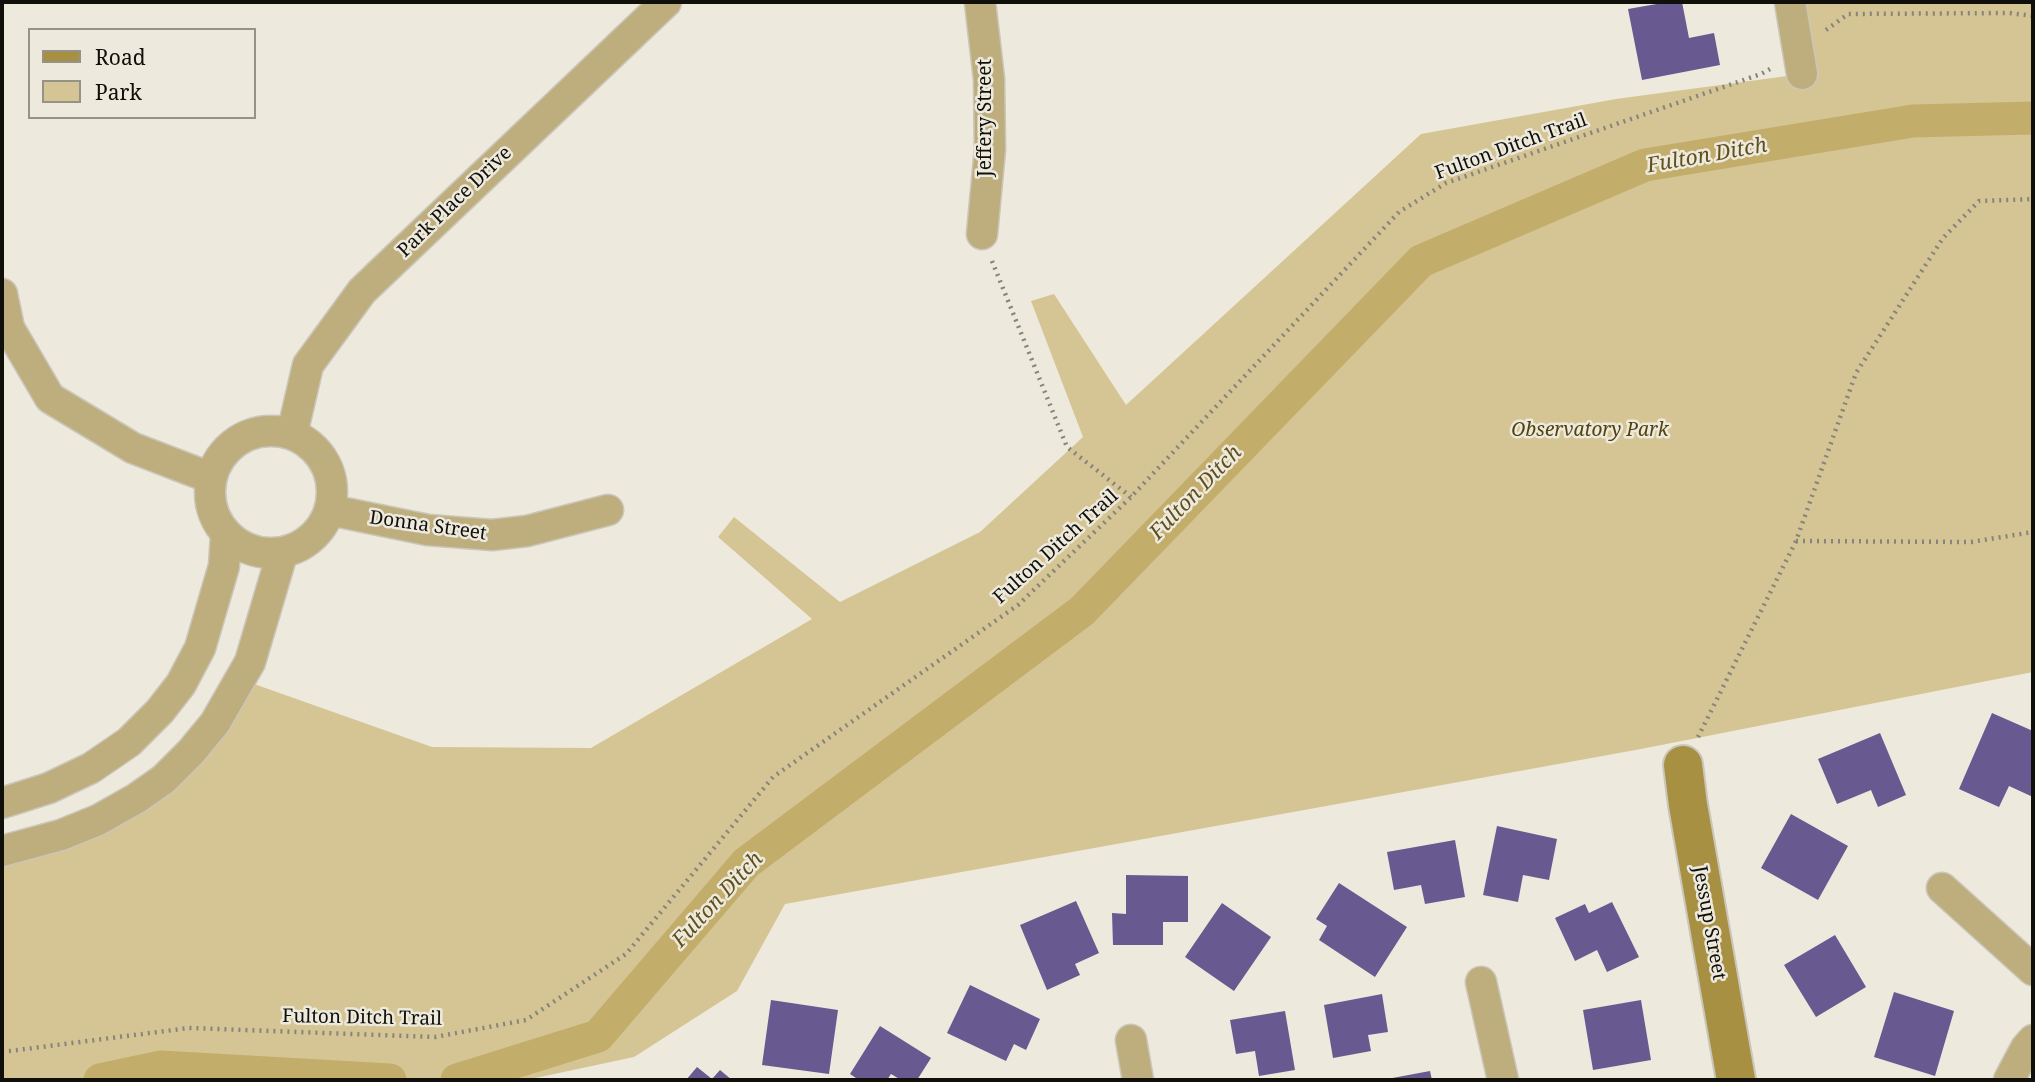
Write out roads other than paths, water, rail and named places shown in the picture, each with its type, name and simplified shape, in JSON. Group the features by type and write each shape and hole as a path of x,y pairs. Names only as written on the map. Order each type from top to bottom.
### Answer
{"street":[{"name":"Park Place Drive","path":"292,434 308,365 362,291 666,2"},
{"name":"Jeffery Street","path":"980,2 989,79 990,149 982,234"},
{"path":"1790,2 1800,61"},
{"path":"2,294 9,328 50,398 134,447 211,478"},
{"path":"271,430 292,434 309,444 323,459 331,478 333,498 328,518 316,534 300,547 282,554 261,554 243,547 226,535 215,518 210,499 211,478 219,459 226,451 251,434 271,430"},
{"name":"Donna Street","path":"330,510 429,530 492,535 527,531 608,510"},
{"path":"2,803 49,788 91,768 129,742 160,711 181,684 200,648 224,566 226,535"},
{"path":"2,851 61,835 98,820 164,779 191,752 215,723 250,662 282,554"},
{"name":"Jessup Street","path":"1684,765 1688,805 1736,1080"},
{"path":"1942,888 2033,970"},
{"path":"1481,982 1503,1080"},
{"path":"1131,1040 1138,1080"},
{"path":"2009,1080 2033,1040"}],"waterway":[{"name":"Fulton Ditch","path":"457,1080 598,1036 746,863 1082,611 1421,261 1645,165 1913,121 2033,118"},
{"name":"Fulton Ditch","path":"100,1080 161,1067 390,1080"}],"park label":[{"name":"Observatory Park","path":"1590,431"}]}
